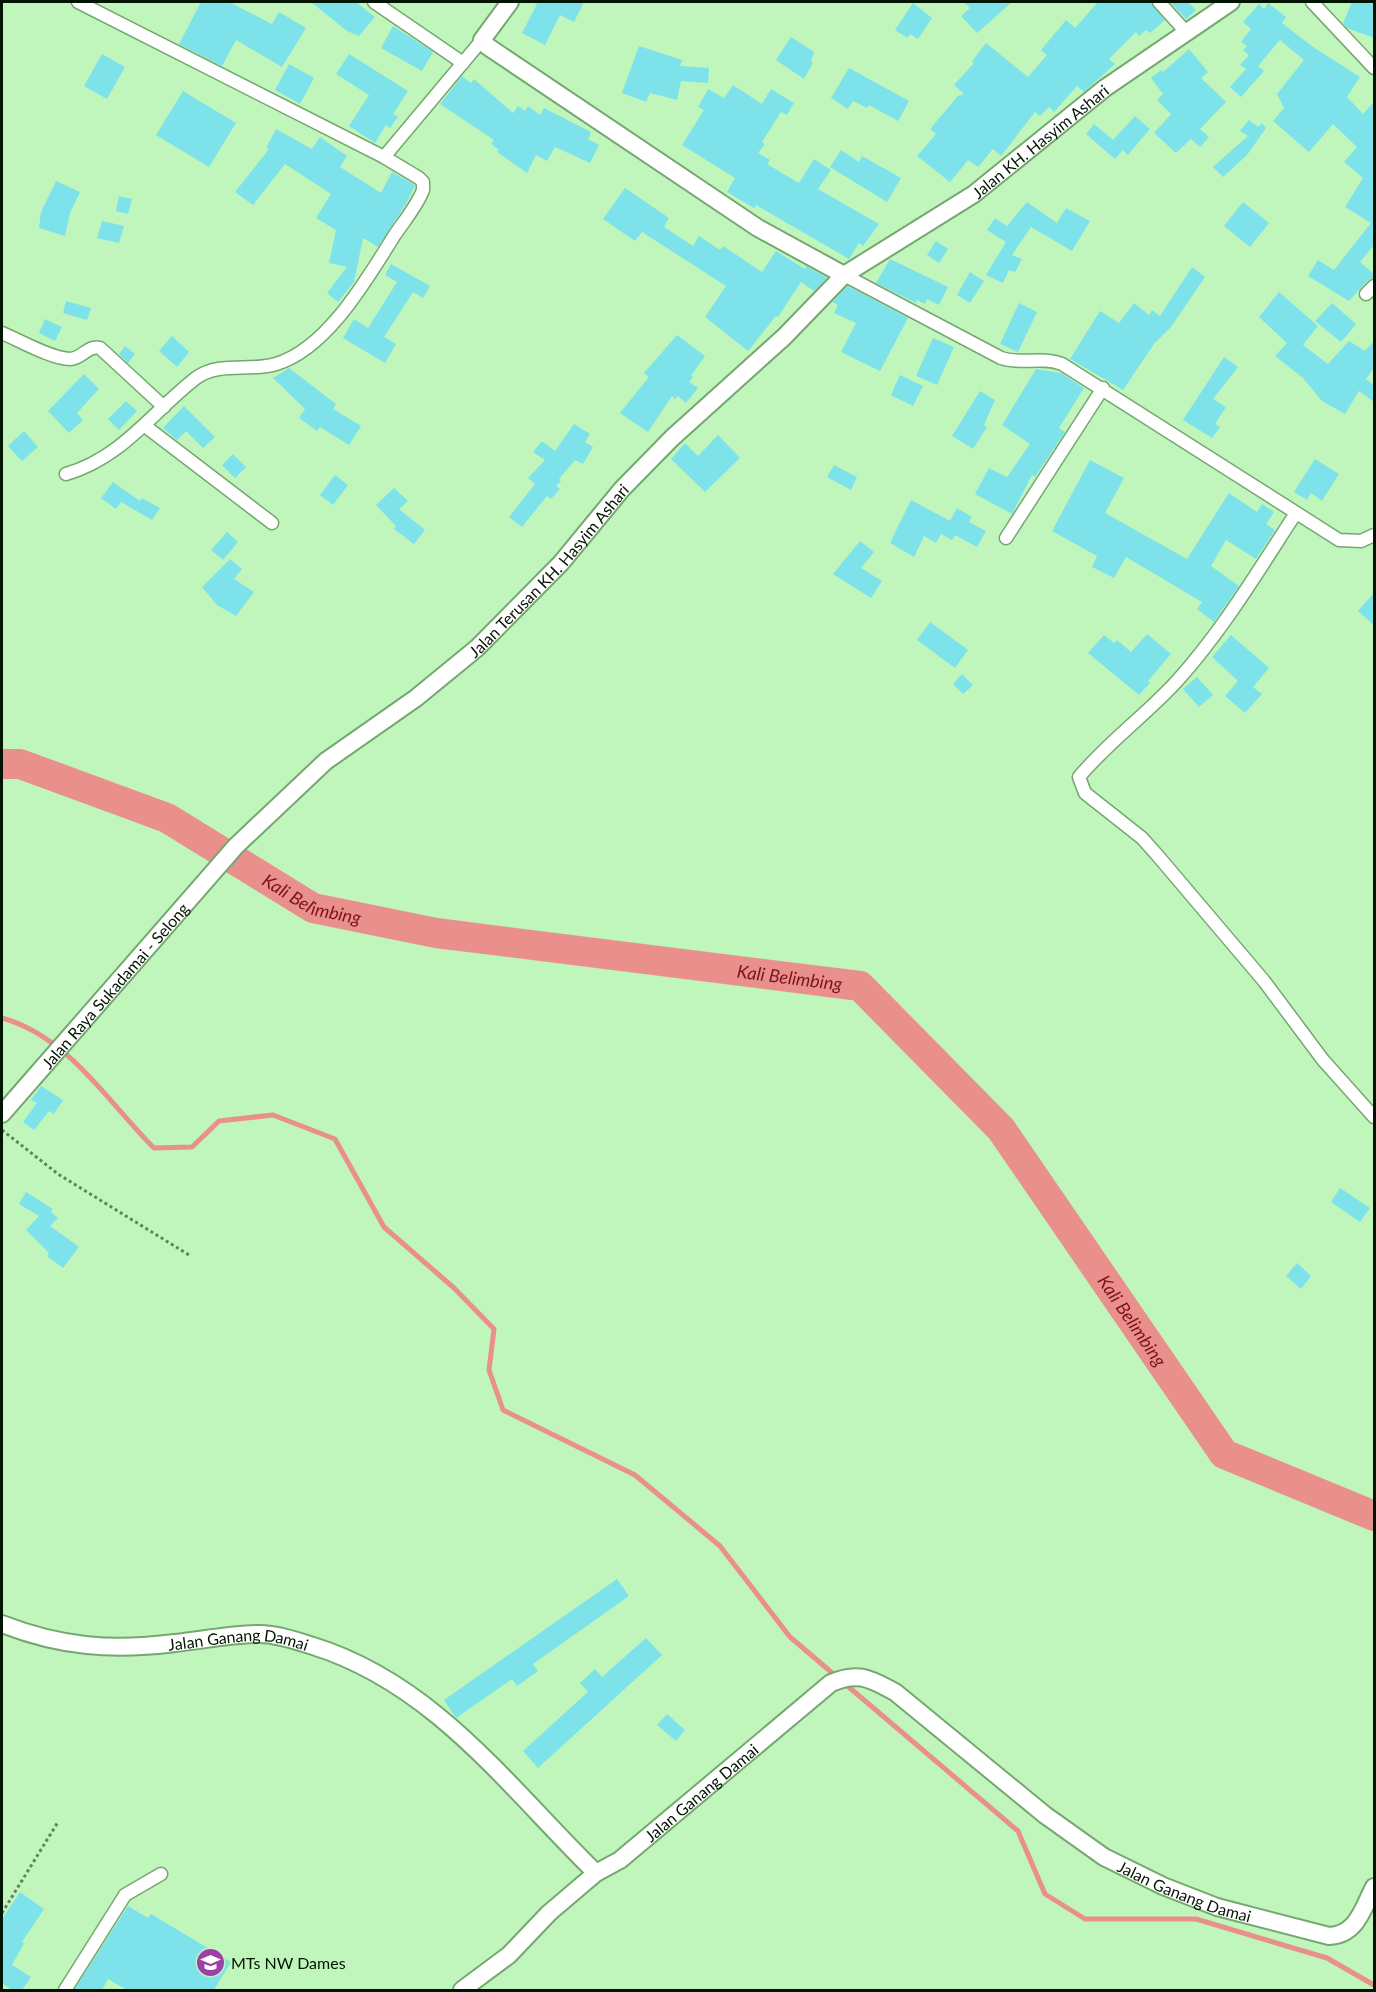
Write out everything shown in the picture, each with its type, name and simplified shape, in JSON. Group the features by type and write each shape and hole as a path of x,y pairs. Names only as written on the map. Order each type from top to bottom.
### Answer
{"street":[{"path":"66,474 104,459 145,426 198,377 207,372 229,368 255,369 278,364 300,353 319,338 361,287 423,190 423,182 419,178 384,157 78,2"},
{"path":"374,2 463,63"},
{"path":"384,157 482,40 510,2"},
{"path":"1159,2 1186,32"},
{"name":"Jalan KH. Hasyim Ashari","path":"844,275 974,194 1106,88 1231,2"},
{"path":"1312,2 1374,68"},
{"path":"482,40 524,72 758,228 1001,358 1054,360 1103,388 1296,513 1346,542 1360,542 1374,536"},
{"name":"Jalan Terusan KH. Hasyim Ashari","path":"231,850 326,761 416,698 477,648 554,572 622,489 672,438 784,337 844,275"},
{"path":"2,333 64,358 78,357 91,348 100,348 164,407"},
{"path":"1006,538 1103,388"},
{"path":"145,426 272,523"},
{"path":"1296,513 1227,619 1176,681 1092,762 1079,777 1080,785 1085,793 1142,838 1158,856 1264,981 1323,1060 1374,1117"},
{"name":"Jalan Raya Sukadamai - Selong","path":"2,1114 231,850"},
{"name":"Jalan Ganang Damai","path":"2,1624 74,1646 134,1647 228,1635 264,1634 336,1653 404,1691 466,1737 596,1873 620,1860 831,1683 854,1675 871,1679 895,1692 1045,1815 1104,1857 1163,1886 1217,1907 1329,1936 1342,1935 1350,1930 1374,1887"},
{"path":"462,1990 509,1955 549,1914 596,1873"},
{"path":"65,1990 124,1895 161,1874"}],"path":[{"path":"2,1130 57,1174 189,1255"},
{"path":"2,1913 58,1822"}],"building":[{"path":"201,2 229,2 272,24 279,12 306,28 282,67 236,40 222,66 179,44"},
{"path":"311,2 356,2 375,17 359,36 347,31"},
{"path":"532,2 584,2 574,22 560,15 545,45 522,33 537,4"},
{"path":"963,2 1012,2 977,33 961,16 970,8"},
{"path":"1098,2 1151,2 1165,20 1150,33 1146,30 1139,36 1136,32 1109,59 1115,64 1084,92 1077,86 1054,112 1049,107 1040,116 1035,112 1001,156 993,149 978,167 968,160 950,182 917,156 936,134 930,129 958,96 964,94 954,85 974,63 972,61 986,43 1028,77 1047,55 1041,50 1066,20 1075,28"},
{"path":"1170,2 1188,2 1196,10 1186,19"},
{"path":"1352,2 1374,2 1374,38 1347,28 1343,23"},
{"path":"913,3 932,18 918,39 910,34 908,38 895,30"},
{"path":"1268,3 1286,17 1282,23 1313,47 1360,77 1347,97 1363,114 1374,102 1374,245 1360,262 1374,274 1374,278 1368,280 1349,301 1308,276 1318,260 1334,270 1371,223 1345,207 1363,178 1344,162 1357,147 1333,124 1309,152 1273,121 1284,108 1277,94 1304,60 1280,40 1258,66 1264,71 1241,97 1230,87 1246,69 1240,65 1249,55 1243,50 1247,46 1241,42 1251,29 1243,22 1259,4 1264,9"},
{"path":"393,26 433,52 422,71 381,48"},
{"path":"791,37 814,52 811,62 813,63 804,79 776,60"},
{"path":"639,46 682,60 680,66 709,68 708,83 681,81 677,100 650,93 646,102 622,93"},
{"path":"1189,49 1208,72 1201,78 1226,102 1200,129 1209,137 1200,147 1191,139 1176,153 1154,133 1171,114 1157,100 1163,94 1151,78 1161,70 1163,72"},
{"path":"102,54 125,67 107,99 84,86"},
{"path":"349,54 408,91 393,114 398,117 390,128 386,125 375,143 349,126 369,95 336,74"},
{"path":"289,64 314,78 300,104 275,90"},
{"path":"849,68 909,101 898,121 869,105 867,108 853,101 848,109 831,98"},
{"path":"462,76 471,83 474,79 513,113 518,106 525,111 528,106 540,115 544,108 591,132 588,139 599,145 590,163 555,147 547,161 536,155 527,173 497,152 499,150 491,144 494,140 440,104"},
{"path":"733,85 762,104 771,89 794,103 787,115 781,112 762,142 765,144 758,153 770,160 767,164 799,183 814,159 831,170 818,189 879,224 863,246 859,243 849,259 756,205 754,208 727,192 735,178 682,145 704,110 698,107 708,89 724,98"},
{"path":"183,91 236,123 209,167 156,135"},
{"path":"1135,116 1150,129 1128,155 1123,150 1115,159 1086,134 1094,124 1113,140"},
{"path":"1249,120 1258,127 1262,123 1266,128 1247,155 1223,177 1213,167 1248,136 1240,131"},
{"path":"276,129 312,149 320,137 347,156 340,167 381,193 392,172 415,185 407,202 378,247 363,238 354,282 338,302 327,293 347,267 329,263 336,230 316,218 331,194 285,164 253,205 235,192 269,149 266,148"},
{"path":"841,150 859,162 862,156 901,178 887,202 830,167"},
{"path":"56,181 80,192 70,213 65,236 39,228 41,212"},
{"path":"625,188 669,218 664,227 693,246 699,236 720,250 723,246 762,272 776,251 805,269 806,266 827,278 814,291 801,282 778,317 776,316 748,351 705,317 726,286 642,232 635,241 603,219"},
{"path":"119,196 132,199 128,214 116,211"},
{"path":"1027,202 1057,223 1066,208 1090,221 1072,251 1031,227 1012,255 1022,259 1015,272 1009,270 1003,283 986,275 1006,242 987,230 995,218 1007,226"},
{"path":"1243,202 1269,223 1250,247 1224,226"},
{"path":"102,221 124,226 119,243 97,238"},
{"path":"936,241 948,249 939,263 927,255"},
{"path":"890,259 948,287 939,305 927,299 925,304 917,300 916,303 876,283"},
{"path":"391,264 430,286 423,298 413,292 384,337 396,344 385,363 343,338 354,319 368,328 397,282 385,275"},
{"path":"1192,267 1205,277 1171,327 1154,344 1123,390 1070,359 1100,311 1119,323 1134,303 1149,315 1152,310 1160,316"},
{"path":"970,272 984,281 970,303 957,295"},
{"path":"848,286 908,318 880,371 841,352 856,323 834,313 838,305 832,302"},
{"path":"1279,292 1318,326 1303,345 1328,364 1349,341 1365,351 1374,341 1374,368 1366,379 1374,385 1374,402 1359,391 1345,414 1322,401 1303,378 1275,356 1287,343 1259,317"},
{"path":"66,301 91,308 87,320 63,313"},
{"path":"1019,303 1037,312 1018,352 1000,344"},
{"path":"1332,303 1356,324 1341,342 1315,321"},
{"path":"45,319 62,327 55,341 39,333"},
{"path":"677,335 705,356 689,382 698,388 686,403 678,396 675,399 672,396 648,432 620,413 649,377 644,373"},
{"path":"172,336 189,352 177,367 159,351"},
{"path":"933,338 954,347 937,385 916,376"},
{"path":"125,346 135,354 128,363 119,354"},
{"path":"1224,357 1238,367 1213,399 1226,407 1215,424 1220,427 1212,438 1183,420"},
{"path":"289,368 336,404 333,409 361,426 349,445 320,427 317,431 299,418 305,409 273,378"},
{"path":"1036,369 1061,373 1084,388 1059,428 1065,432 1035,477 1032,475 1012,514 975,494 989,468 1007,477 1030,444 1002,425"},
{"path":"84,374 99,389 77,413 83,420 69,433 48,411"},
{"path":"900,375 923,386 913,406 891,395"},
{"path":"980,391 995,400 984,425 987,427 973,449 952,436"},
{"path":"126,401 137,411 119,430 108,419"},
{"path":"184,406 215,437 203,448 186,431 177,440 163,428"},
{"path":"574,424 590,434 585,442 593,447 583,464 575,460 559,479 561,481 556,486 560,489 551,499 547,496 522,527 509,517 535,484 528,478 545,460 533,452 542,441 555,451"},
{"path":"24,431 38,447 22,461 8,446"},
{"path":"718,435 740,458 705,492 671,459 685,443 698,456"},
{"path":"233,454 246,467 235,478 222,465"},
{"path":"1315,459 1339,474 1322,501 1311,493 1307,500 1294,492"},
{"path":"1090,460 1124,478 1105,513 1187,559 1229,493 1257,512 1262,504 1274,512 1266,524 1275,530 1256,559 1226,540 1211,566 1239,586 1214,622 1197,609 1202,602 1126,557 1114,578 1092,567 1097,556 1052,531"},
{"path":"834,465 857,477 851,490 827,477"},
{"path":"335,475 348,485 333,505 320,495"},
{"path":"113,482 140,501 142,498 160,508 152,520 121,502 116,509 101,498"},
{"path":"394,488 408,501 399,509 425,530 414,544 394,529 396,526 376,505"},
{"path":"911,500 950,521 957,508 972,517 969,522 986,531 977,547 955,535 952,540 941,534 936,543 924,536 914,557 890,543"},
{"path":"227,532 238,542 223,560 211,550"},
{"path":"860,541 874,552 861,568 882,581 871,598 833,574"},
{"path":"230,559 242,569 234,579 254,592 236,616 217,605 202,587"},
{"path":"1374,593 1374,625 1358,611"},
{"path":"930,622 968,650 955,668 917,640"},
{"path":"1147,634 1171,654 1139,695 1088,653 1104,635 1114,643 1117,640 1131,652"},
{"path":"1231,635 1269,668 1253,687 1262,694 1245,713 1225,696 1238,681 1212,657"},
{"path":"962,674 973,685 963,694 953,684"},
{"path":"1197,677 1213,695 1199,707 1183,689"},
{"path":"41,1086 63,1100 54,1114 49,1111 34,1130 23,1122 37,1103 31,1100"},
{"path":"1340,1188 1370,1208 1360,1222 1331,1202"},
{"path":"26,1192 53,1209 51,1212 58,1218 50,1226 79,1247 63,1268 47,1256 49,1253 26,1230 39,1216 19,1204"},
{"path":"1297,1263 1311,1276 1301,1289 1286,1276"},
{"path":"617,1579 629,1596 533,1664 538,1671 517,1686 512,1679 456,1718 444,1700"},
{"path":"646,1638 662,1655 538,1768 523,1751 588,1692 580,1683 595,1669 602,1677"},
{"path":"667,1714 685,1730 676,1741 657,1725"},
{"path":"20,1892 44,1909 22,1942 24,1943 12,1965 31,1977 22,1990 12,1990 2,1983 2,1919"},
{"path":"128,1906 148,1918 151,1914 231,1962 214,1990 127,1990 108,1979 102,1990 74,1990"}],"waterway":[{"name":"Kali Belimbing","path":"2,764 20,764 167,818 313,908 436,933 860,986 1001,1129 1224,1454 1374,1516"},
{"path":"2,1018 26,1027 47,1039 67,1055 154,1148 192,1147 219,1121 273,1115 335,1139 384,1227 454,1288 494,1329 489,1370 503,1410 635,1475 720,1546 790,1637 837,1677"},
{"path":"844,1683 1018,1831 1045,1894 1085,1919 1196,1919 1327,1958 1374,1985"}],"place":[{"name":"MTs NW Dames","path":"210,1962"}]}
